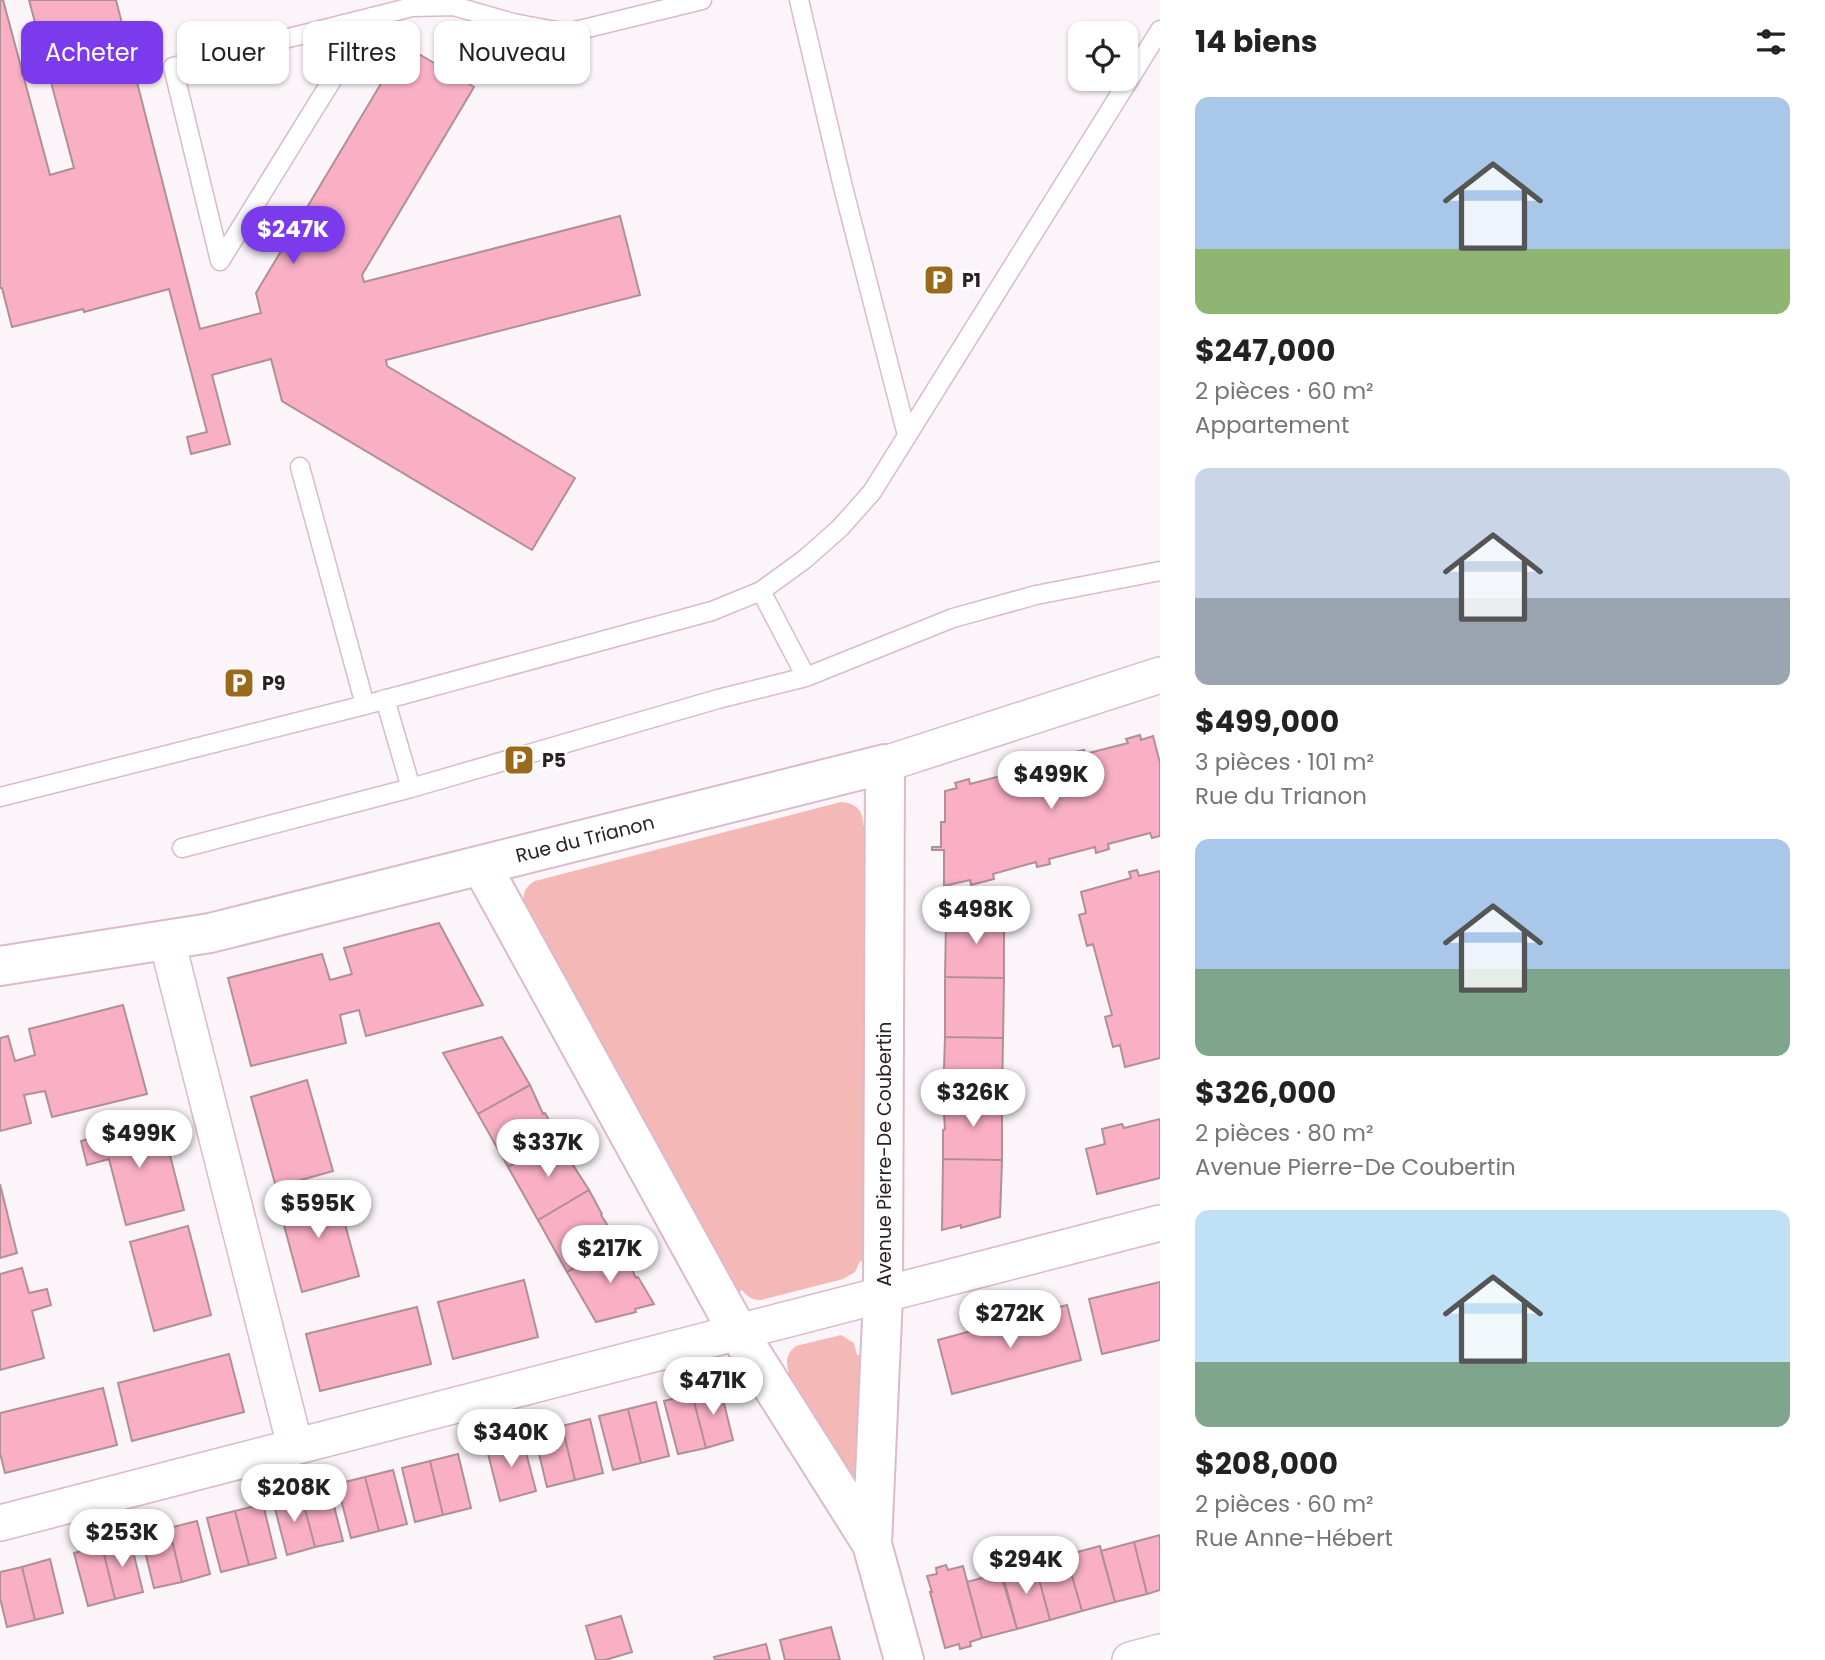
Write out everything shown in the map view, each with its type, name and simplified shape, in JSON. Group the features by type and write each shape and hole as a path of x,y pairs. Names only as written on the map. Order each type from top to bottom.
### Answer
{"street":[{"name":"Rue du Trianon","path":"0,966 210,933 885,764 1160,675"},
{"name":"Avenue Pierre-De Coubertin","path":"872,1544 883,1296 885,764"},
{"name":"Avenue Pierre-De Coubertin","path":"481,865 738,1332 872,1544 904,1660"},
{"path":"167,941 295,1447"},
{"path":"0,1523 1160,1223"},
{"path":"1130,1660 1160,1652"}],"lane":[{"path":"371,17 220,261 173,67 371,17 412,7 454,6 513,23 567,33 702,0"},
{"path":"799,0 843,187 907,435"},
{"path":"0,797 365,705 712,611 761,592 806,559 840,528 872,492 1160,30"},
{"path":"300,467 365,705"},
{"path":"182,848 411,788 718,699 806,677 953,618 1036,595 1160,571"},
{"path":"761,592 806,677"},
{"path":"385,699 411,788"}],"shaded area":[{"path":"841,802 858,808 863,825 870,825 865,1262 860,1261 855,1272 843,1279 761,1300 755,1299 742,1290 737,1293 524,905 524,894 535,881"},
{"path":"841,1335 854,1343 857,1355 864,1356 862,1500 784,1376 789,1372 789,1354 796,1346"}],"building":[{"path":"0,0 3,0 21,67 21,84 26,84 50,175 74,168 52,84 137,84 200,329 261,313 256,293 381,84 420,84 420,55 434,63 434,84 469,84 474,87 362,275 364,282 620,216 640,295 386,360 387,366 575,478 532,550 282,401 271,359 212,375 230,444 191,454 187,437 207,432 169,289 84,312 83,309 12,327 0,288"},
{"path":"29,0 116,0 121,21 35,21"},
{"path":"1140,735 1141,740 1153,736 1160,763 1160,836 1152,838 1150,833 1108,844 1109,849 1096,853 1095,847 1049,859 1050,864 1037,867 1036,862 993,874 994,879 971,885 970,880 944,886 944,850 932,850 932,847 941,847 941,822 945,822 945,791 957,788 955,783 969,779 970,784 1012,773 1011,769 1024,765 1025,770 1072,758 1071,753 1084,750 1085,754 1128,743 1126,739"},
{"path":"1137,870 1139,876 1160,871 1160,1058 1125,1067 1120,1045 1113,1047 1105,1017 1112,1015 1093,944 1087,946 1079,915 1086,913 1081,892 1131,878 1129,872"},
{"path":"1004,906 1004,978 945,977 946,922"},
{"path":"439,923 483,1005 366,1036 359,1010 340,1015 346,1043 251,1066 228,978 322,954 330,980 352,974 344,948"},
{"path":"945,977 1004,978 1003,1038 945,1037"},
{"path":"123,1005 147,1094 52,1117 45,1091 24,1095 31,1123 0,1131 0,1038 8,1036 15,1061 35,1055 29,1029"},
{"path":"502,1037 530,1085 478,1114 443,1053"},
{"path":"945,1037 1003,1038 1002,1099 943,1099"},
{"path":"307,1080 333,1171 276,1187 251,1097"},
{"path":"530,1085 543,1114 545,1113 559,1138 508,1167 478,1114"},
{"path":"943,1099 1002,1099 1002,1160 943,1159"},
{"path":"1160,1119 1160,1178 1097,1194 1086,1149 1105,1144 1102,1129 1122,1124 1124,1128"},
{"path":"161,1120 184,1210 126,1225 109,1159 87,1165 81,1141"},
{"path":"559,1138 589,1190 538,1220 508,1167"},
{"path":"943,1159 1002,1160 1000,1217 961,1228 961,1225 942,1230"},
{"path":"0,1184 17,1253 0,1258"},
{"path":"335,1187 359,1276 302,1292 278,1203"},
{"path":"589,1190 619,1243 567,1272 538,1220"},
{"path":"188,1226 211,1315 154,1331 130,1242"},
{"path":"619,1243 636,1278 638,1277 654,1304 635,1309 636,1312 596,1322 567,1272"},
{"path":"22,1268 29,1293 47,1289 51,1305 32,1311 44,1358 0,1370 0,1274"},
{"path":"524,1280 538,1337 453,1359 438,1302"},
{"path":"1160,1282 1160,1340 1102,1354 1089,1299"},
{"path":"1067,1305 1081,1360 952,1394 938,1340"},
{"path":"417,1307 431,1364 320,1391 306,1334"},
{"path":"229,1354 244,1412 132,1441 118,1383"},
{"path":"720,1387 733,1440 706,1448 692,1394"},
{"path":"103,1388 117,1445 5,1473 0,1453 0,1413"},
{"path":"692,1394 706,1448 678,1454 664,1401"},
{"path":"656,1402 669,1456 641,1463 628,1409"},
{"path":"628,1409 641,1463 613,1470 599,1416"},
{"path":"590,1419 603,1473 575,1480 562,1426"},
{"path":"562,1426 575,1480 547,1487 534,1433"},
{"path":"522,1437 536,1491 500,1501 486,1446"},
{"path":"458,1454 471,1508 443,1515 430,1461"},
{"path":"430,1461 443,1515 415,1522 402,1468"},
{"path":"393,1470 407,1524 379,1531 365,1477"},
{"path":"365,1477 379,1531 351,1538 337,1484"},
{"path":"329,1487 343,1541 315,1547 301,1494"},
{"path":"301,1494 315,1547 287,1555 273,1501"},
{"path":"263,1504 276,1558 249,1565 235,1511"},
{"path":"235,1511 249,1565 221,1572 207,1518"},
{"path":"197,1521 210,1574 182,1582 169,1528"},
{"path":"169,1528 182,1582 154,1588 141,1535"},
{"path":"1160,1535 1160,1590 1147,1594 1134,1542"},
{"path":"130,1539 143,1592 115,1599 102,1546"},
{"path":"1134,1542 1147,1594 1115,1602 1101,1551"},
{"path":"102,1546 115,1599 88,1606 74,1553"},
{"path":"1100,1546 1115,1602 1082,1611 1066,1555"},
{"path":"1066,1555 1082,1611 1050,1620 1035,1564"},
{"path":"50,1559 63,1613 35,1620 22,1567"},
{"path":"1035,1564 1050,1620 1017,1629 1002,1572"},
{"path":"946,1565 948,1570 963,1566 982,1638 970,1642 971,1646 960,1649 959,1644 945,1648 927,1576 937,1574 936,1568"},
{"path":"22,1567 35,1620 7,1627 0,1598 0,1572"},
{"path":"999,1568 1017,1629 982,1638 967,1582 997,1574 995,1569"},
{"path":"621,1616 632,1652 596,1660 586,1626"},
{"path":"831,1627 840,1660 785,1660 780,1640"},
{"path":"766,1644 770,1660 715,1660 714,1657"}],"place":[{"name":"P1","path":"939,280"},
{"name":"P9","path":"239,683"},
{"name":"P5","path":"519,760"}]}
